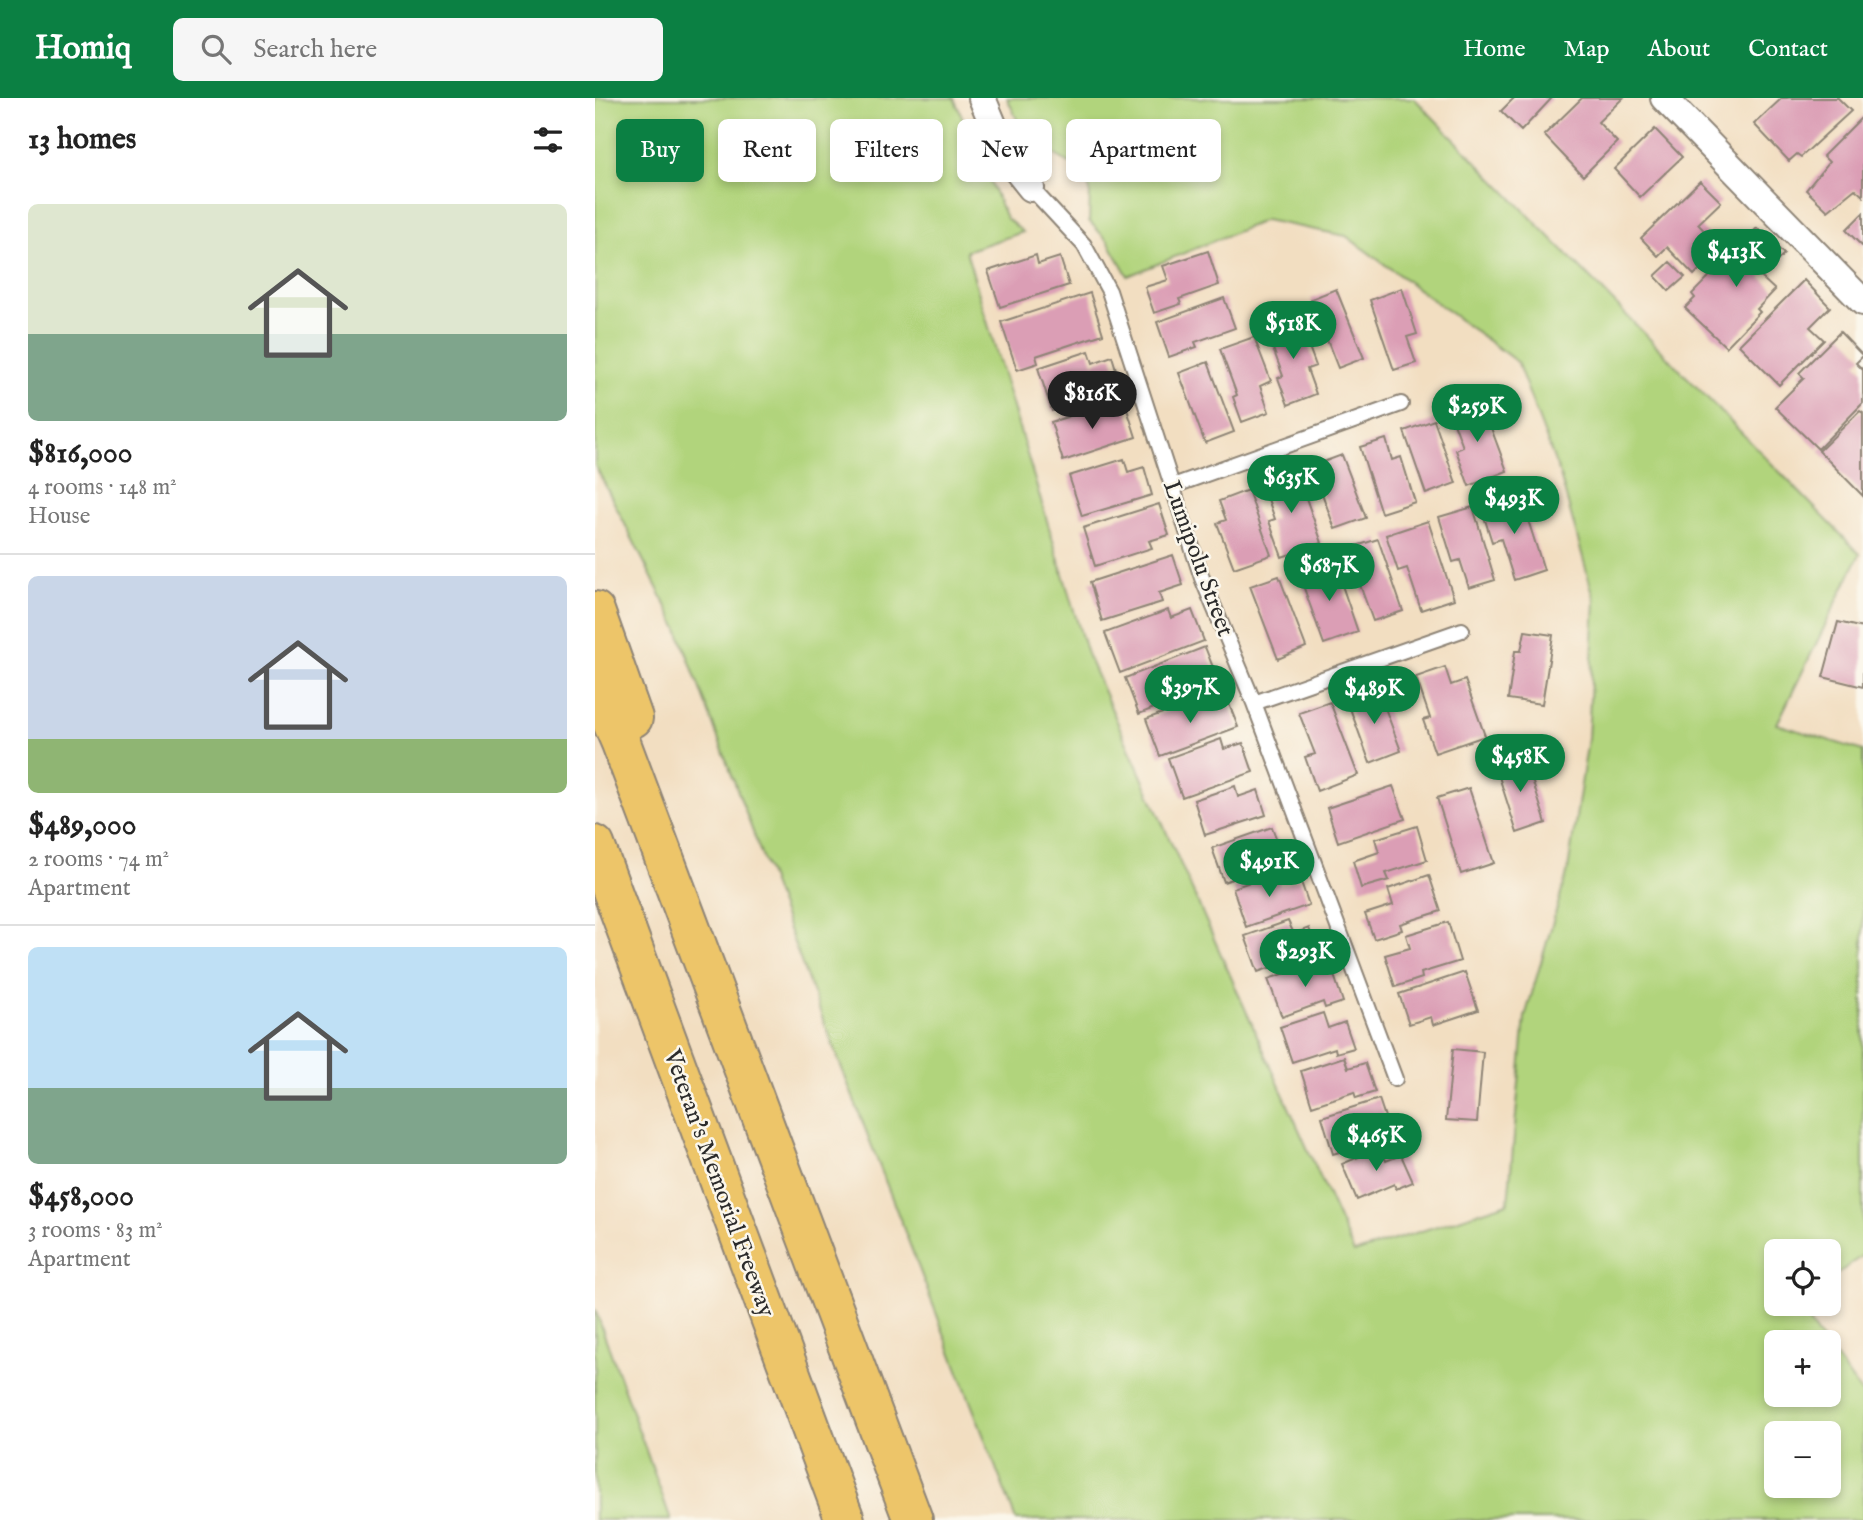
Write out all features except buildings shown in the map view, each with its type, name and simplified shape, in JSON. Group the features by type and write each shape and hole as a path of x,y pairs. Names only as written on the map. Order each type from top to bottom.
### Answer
{"highway":[{"path":"595,611 617,666 749,1080"},
{"path":"595,683 749,1080 913,1520"},
{"name":"Veteran's Memorial Freeway","path":"595,845 845,1520"}],"street":[{"name":"Lumipolu Street","path":"982,98 1007,158 1031,188"},
{"path":"1664,98 1863,302"}],"lane":[{"name":"Lumipolu Street","path":"1031,188 1084,245 1109,291 1202,578 1254,703 1395,1079"},
{"path":"1173,486 1401,404"},
{"path":"1254,703 1462,630"}],"green space":[{"path":"595,98 954,98 963,119 957,119 957,182 990,182 1006,218 1023,232 966,251 1087,654 1354,1253 1508,1203 1525,1017 1568,870 1588,739 1595,601 1560,475 1517,362 1346,236 1265,220 1128,276 1108,241 1089,221 1090,190 1086,182 1221,182 1221,119 1066,119 1066,161 1052,153 1052,119 1017,119 1007,98 1414,98 1860,554 1777,724 1863,751 1863,1255 1841,1271 1841,1239 1764,1239 1764,1316 1805,1316 1814,1330 1764,1330 1764,1407 1841,1407 1841,1365 1863,1395 1863,1520 1016,1520 807,978 677,627 595,465"},
{"path":"595,1309 671,1520 595,1520"}]}
